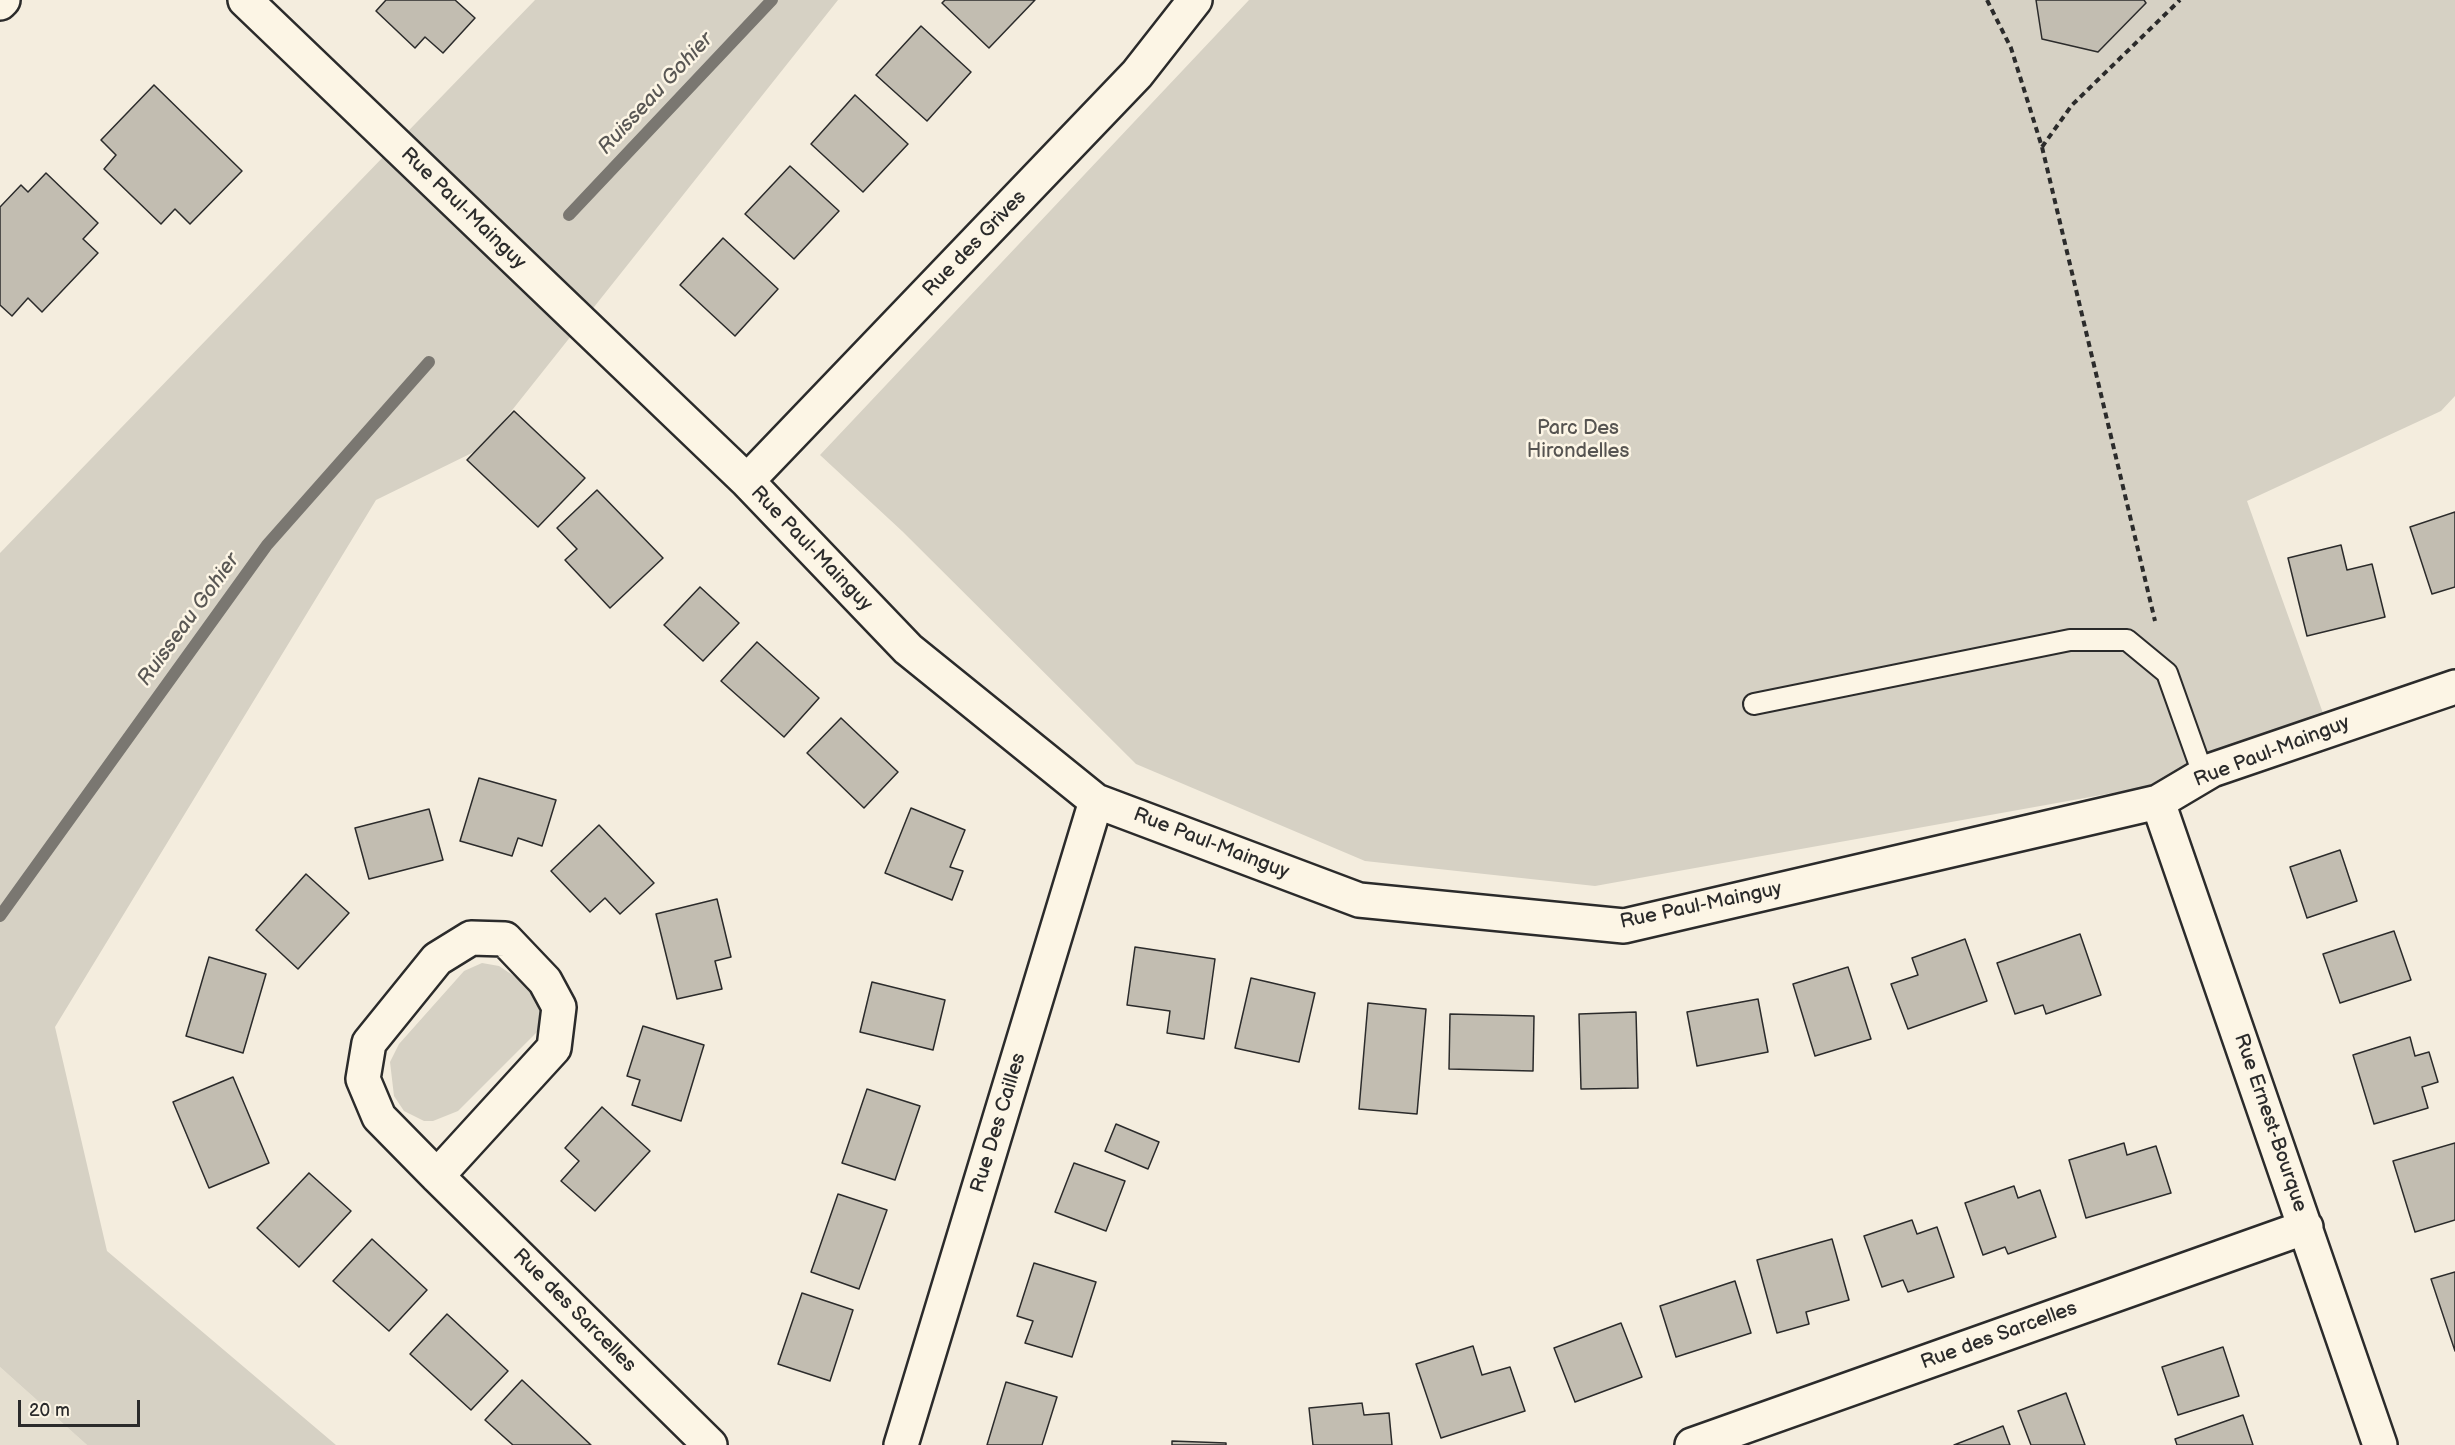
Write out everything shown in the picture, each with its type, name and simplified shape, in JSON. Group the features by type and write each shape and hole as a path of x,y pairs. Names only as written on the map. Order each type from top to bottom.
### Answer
{"street":[{"name":"Rue Paul-Mainguy","path":"245,0 747,481 908,649 1096,801 1359,900 1623,926 2158,802 2204,774 2455,687"},
{"name":"Rue des Grives","path":"747,481 1137,75 1195,0"},
{"name":"Rue Des Cailles","path":"901,1445 1096,801"},
{"name":"Rue Ernest-Bourque","path":"2158,802 2380,1445"},
{"name":"Rue des Sarcelles","path":"437,1176 554,1047 559,1007 545,981 505,939 471,938 437,959 369,1043 363,1079 379,1117 437,1176 710,1445"},
{"name":"Rue des Sarcelles","path":"1692,1445 2306,1227"}],"lane":[{"path":"1754,704 2070,640 2127,640 2167,674 2204,774"}],"path":[{"path":"1987,0 2011,48 2042,147 2167,674"},
{"path":"2042,147 2072,105 2180,0"}],"shaded area":[{"path":"0,1367 87,1445 0,1445"}],"green space":[{"path":"535,0 838,0 482,448 376,500 55,1027 107,1251 336,1445 87,1445 0,1367 0,553"},
{"name":"Parc Des Hirondelles","path":"1249,0 2455,0 2455,396 2441,411 2247,501 2329,730 2146,787 1595,886 1365,861 1136,764 902,531 820,455"},
{"path":"482,963 499,966 526,984 537,999 541,1011 538,1031 458,1111 433,1121 424,1121 404,1111 394,1096 390,1062 399,1044 464,971"}],"building":[{"path":"386,0 455,0 475,18 443,53 425,37 415,48 376,11"},
{"path":"945,0 1035,0 989,48 942,3"},
{"path":"2036,0 2144,0 2146,3 2098,52 2042,39"},
{"path":"921,26 971,72 927,121 876,75"},
{"path":"154,85 242,171 190,224 175,209 161,224 104,169 116,155 101,140"},
{"path":"855,95 908,144 863,192 811,144"},
{"path":"790,166 839,211 794,259 745,214"},
{"path":"46,173 98,223 83,239 98,253 42,312 28,298 12,316 0,305 0,207 21,185 28,192"},
{"path":"723,238 778,289 735,336 680,285"},
{"path":"514,411 585,478 538,527 467,460"},
{"path":"597,490 663,558 610,608 565,560 577,549 557,528"},
{"path":"2455,512 2455,587 2432,594 2410,527"},
{"path":"2341,545 2347,570 2372,564 2385,617 2307,636 2288,558"},
{"path":"700,587 739,623 703,661 664,625"},
{"path":"757,642 819,698 784,737 721,681"},
{"path":"841,718 898,772 864,808 807,753"},
{"path":"479,778 556,800 542,846 518,838 512,856 460,841"},
{"path":"911,808 965,830 950,867 963,871 952,900 885,873"},
{"path":"429,809 443,860 369,879 355,828"},
{"path":"599,825 654,883 620,914 605,898 590,912 551,871"},
{"path":"2340,850 2357,901 2307,918 2290,867"},
{"path":"306,874 349,913 298,969 256,930"},
{"path":"717,899 731,957 715,961 722,989 677,999 656,914"},
{"path":"2394,931 2411,980 2340,1003 2323,954"},
{"path":"2080,934 2101,995 2046,1014 2043,1005 2015,1014 1997,963"},
{"path":"1965,939 1987,1001 1908,1029 1891,984 1918,975 1912,958"},
{"path":"1135,947 1215,959 1204,1039 1167,1033 1170,1011 1127,1005"},
{"path":"209,957 266,974 243,1053 186,1036"},
{"path":"1848,967 1871,1039 1815,1056 1793,984"},
{"path":"1251,978 1315,993 1299,1062 1235,1048"},
{"path":"872,982 945,1000 933,1050 860,1032"},
{"path":"1758,999 1768,1052 1697,1066 1687,1012"},
{"path":"1368,1003 1426,1009 1417,1114 1359,1109"},
{"path":"1636,1012 1638,1088 1581,1089 1579,1014"},
{"path":"1450,1014 1534,1016 1533,1071 1449,1069"},
{"path":"643,1026 704,1045 681,1121 632,1105 640,1080 627,1076"},
{"path":"2410,1037 2415,1056 2429,1052 2438,1082 2422,1087 2428,1108 2374,1124 2353,1055"},
{"path":"233,1077 269,1163 209,1188 173,1102"},
{"path":"867,1089 920,1106 895,1180 842,1163"},
{"path":"602,1107 650,1151 595,1211 561,1181 579,1161 565,1148"},
{"path":"1116,1124 1159,1142 1148,1169 1105,1151"},
{"path":"2124,1143 2127,1155 2156,1146 2171,1193 2086,1218 2069,1160"},
{"path":"2455,1143 2455,1220 2415,1232 2393,1161"},
{"path":"1074,1163 1125,1181 1106,1231 1055,1212"},
{"path":"309,1173 351,1211 299,1267 257,1228"},
{"path":"2014,1186 2018,1198 2040,1190 2056,1237 2008,1254 2005,1247 1983,1255 1965,1203"},
{"path":"838,1194 887,1210 859,1289 811,1272"},
{"path":"1912,1220 1917,1234 1937,1227 1954,1277 1908,1292 1903,1280 1882,1287 1864,1236"},
{"path":"372,1239 427,1290 389,1331 333,1281"},
{"path":"1832,1239 1849,1300 1806,1312 1809,1324 1777,1333 1757,1260"},
{"path":"1034,1263 1096,1282 1072,1357 1025,1343 1033,1321 1017,1316"},
{"path":"2455,1272 2455,1351 2431,1279"},
{"path":"1735,1281 1751,1333 1676,1357 1660,1306"},
{"path":"802,1293 853,1310 830,1381 778,1364"},
{"path":"447,1314 508,1371 471,1410 410,1354"},
{"path":"1621,1323 1642,1377 1575,1402 1554,1348"},
{"path":"1473,1346 1482,1375 1510,1367 1525,1411 1441,1438 1416,1364"},
{"path":"2223,1347 2239,1396 2178,1415 2162,1367"},
{"path":"522,1380 591,1445 513,1445 485,1420"},
{"path":"1006,1382 1057,1397 1042,1445 987,1445"},
{"path":"2066,1393 2085,1445 2031,1445 2018,1411"},
{"path":"1362,1403 1364,1415 1389,1413 1392,1445 1313,1445 1309,1408"},
{"path":"2243,1415 2253,1445 2177,1445 2175,1439"},
{"path":"2003,1426 2010,1445 1954,1445"},
{"path":"1172,1441 1226,1443 1226,1445 1172,1445"}],"waterway":[{"name":"Ruisseau Gohier","path":"569,215 772,0"},
{"name":"Ruisseau Gohier","path":"0,916 267,545 429,362"}]}
